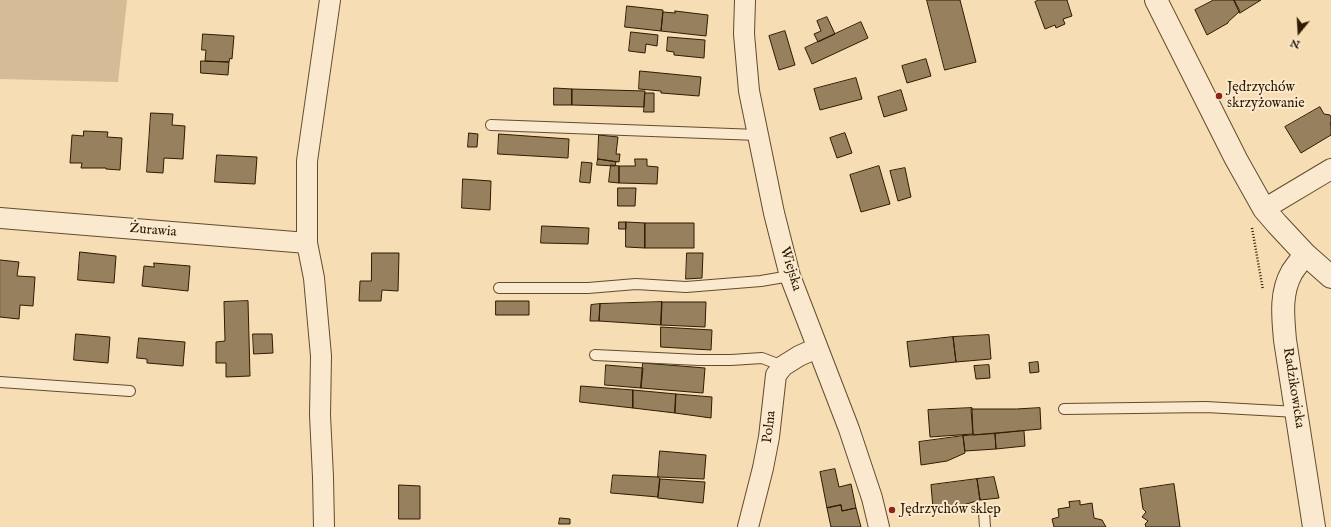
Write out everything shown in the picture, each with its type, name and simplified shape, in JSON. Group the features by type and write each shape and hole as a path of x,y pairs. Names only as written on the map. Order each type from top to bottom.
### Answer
{"street":[{"path":"324,527 320,415 321,356 314,278 307,243 307,161 330,0"},
{"name":"Wiejska","path":"745,0 744,34 749,91 774,213 790,276 854,443 880,527"},
{"path":"1156,0 1236,159 1258,217 1277,224 1305,254 1331,277"},
{"path":"1258,217 1331,170"},
{"name":"Żurawia","path":"0,218 307,243"},
{"name":"Radzikowicka","path":"1305,254 1292,272 1284,298 1283,312 1285,340 1314,527"},
{"path":"783,366 799,356 817,348"},
{"name":"Polna","path":"748,527 769,437 776,375 783,366"}],"lane":[{"path":"491,124 758,135"},
{"path":"499,288 588,288 636,284 686,287 760,281 790,276"},
{"path":"595,355 699,360 762,358 783,366"},
{"path":"0,382 130,391"},
{"path":"1064,409 1206,407 1297,412"},
{"path":"984,512 985,527"}],"path":[{"path":"1258,217 1264,296"}],"shaded area":[{"path":"0,0 127,0 118,82 0,79"}],"building":[{"path":"927,0 960,0 976,62 945,70"},
{"path":"1039,0 1067,0 1072,16 1063,19 1065,24 1056,28 1055,25 1045,29 1035,2"},
{"path":"1214,0 1234,0 1240,11 1228,23 1207,35 1195,10"},
{"path":"1234,0 1261,0 1240,13"},
{"path":"627,6 663,10 661,31 625,27"},
{"path":"675,11 708,15 706,36 661,31 663,12 675,13"},
{"path":"827,17 835,34 818,42 814,34 821,31 817,21"},
{"path":"861,22 868,38 812,64 805,48"},
{"path":"785,31 795,65 779,70 769,36"},
{"path":"631,32 658,35 657,46 646,44 645,53 629,51"},
{"path":"203,34 234,36 232,59 230,58 229,62 205,61 206,50 202,50"},
{"path":"668,37 705,40 704,58 674,55 674,52 667,51"},
{"path":"926,59 931,76 907,83 902,66"},
{"path":"201,61 229,62 228,75 201,73"},
{"path":"640,71 701,77 699,96 661,93 661,91 639,89"},
{"path":"856,78 862,99 820,110 814,89"},
{"path":"554,88 572,89 572,105 554,105"},
{"path":"572,89 645,91 644,107 572,105"},
{"path":"901,90 907,110 884,117 878,97"},
{"path":"645,93 654,93 654,112 644,112"},
{"path":"1320,107 1324,114 1330,115 1331,117 1331,135 1301,153 1285,127"},
{"path":"151,113 173,114 172,125 185,126 183,159 164,158 163,173 147,172"},
{"path":"84,131 108,132 107,137 122,138 120,170 106,168 81,168 82,163 70,163 72,135 83,136"},
{"path":"469,133 478,134 477,147 468,147"},
{"path":"845,133 852,153 837,158 830,138"},
{"path":"499,134 569,139 568,158 498,154"},
{"path":"599,135 618,137 616,154 620,154 619,162 598,159"},
{"path":"217,155 257,157 255,184 215,182"},
{"path":"598,159 616,162 615,166 597,165"},
{"path":"635,159 647,159 647,166 658,167 657,184 619,183 619,166 635,166"},
{"path":"582,162 592,163 590,183 580,182"},
{"path":"611,165 619,166 619,183 609,182"},
{"path":"879,166 890,204 861,212 850,175"},
{"path":"905,168 911,197 898,201 890,171"},
{"path":"463,179 491,181 490,210 462,208"},
{"path":"618,188 636,188 635,206 618,206"},
{"path":"619,222 626,222 626,229 619,229"},
{"path":"626,222 645,223 645,248 626,247"},
{"path":"645,223 694,223 694,248 645,248"},
{"path":"542,226 589,228 588,244 541,243"},
{"path":"80,252 116,256 114,283 78,280"},
{"path":"372,253 399,253 398,291 382,290 381,301 359,301 360,281 371,281"},
{"path":"687,253 703,253 702,278 686,279"},
{"path":"0,260 19,262 17,276 35,277 33,306 20,305 19,319 0,317"},
{"path":"154,263 190,266 188,291 142,286 144,266 154,267"},
{"path":"248,301 250,376 226,377 226,363 216,363 216,342 225,341 224,302"},
{"path":"496,301 529,301 529,315 496,315"},
{"path":"662,302 661,325 599,321 600,304"},
{"path":"662,302 706,302 705,327 661,325"},
{"path":"600,304 599,321 590,321 591,305"},
{"path":"661,327 712,330 711,350 661,347"},
{"path":"76,334 110,337 108,363 74,360"},
{"path":"253,334 272,334 273,353 254,354"},
{"path":"989,335 991,359 956,362 953,337"},
{"path":"953,337 956,362 910,367 907,342"},
{"path":"139,338 185,342 183,366 147,363 147,359 137,358"},
{"path":"1038,362 1039,372 1030,373 1029,363"},
{"path":"643,363 705,368 703,393 641,388"},
{"path":"606,365 643,368 641,388 605,385"},
{"path":"989,365 990,378 976,379 974,366"},
{"path":"581,386 633,390 633,408 580,402"},
{"path":"633,390 676,394 675,413 633,408"},
{"path":"676,394 712,397 711,418 675,413"},
{"path":"972,408 973,434 930,437 928,410"},
{"path":"1040,408 1041,429 973,435 971,409"},
{"path":"1024,431 1025,446 996,449 995,434"},
{"path":"995,434 996,449 965,451 963,436"},
{"path":"963,436 965,453 947,461 921,465 919,442"},
{"path":"660,451 706,455 704,479 658,477"},
{"path":"835,469 839,487 851,484 856,508 842,511 841,505 827,508 820,472"},
{"path":"613,475 658,477 660,479 658,497 611,493"},
{"path":"994,477 999,498 980,500 977,479"},
{"path":"660,479 705,482 703,503 658,498"},
{"path":"977,479 980,500 963,505 933,508 931,485"},
{"path":"1174,484 1180,527 1146,527 1145,524 1148,521 1142,517 1146,512 1143,509 1140,489"},
{"path":"399,485 420,486 420,519 399,519"},
{"path":"1080,501 1080,505 1092,503 1094,518 1102,520 1106,527 1054,527 1052,519 1059,517 1058,509 1070,507 1069,502"},
{"path":"841,505 842,511 856,508 861,527 831,527 827,508"},
{"path":"560,518 570,519 570,524 559,524"}],"place":[{"name":"Jędrzychów skrzyżowanie","path":"1219,96"},
{"name":"Jędrzychów sklep","path":"892,510"}]}
